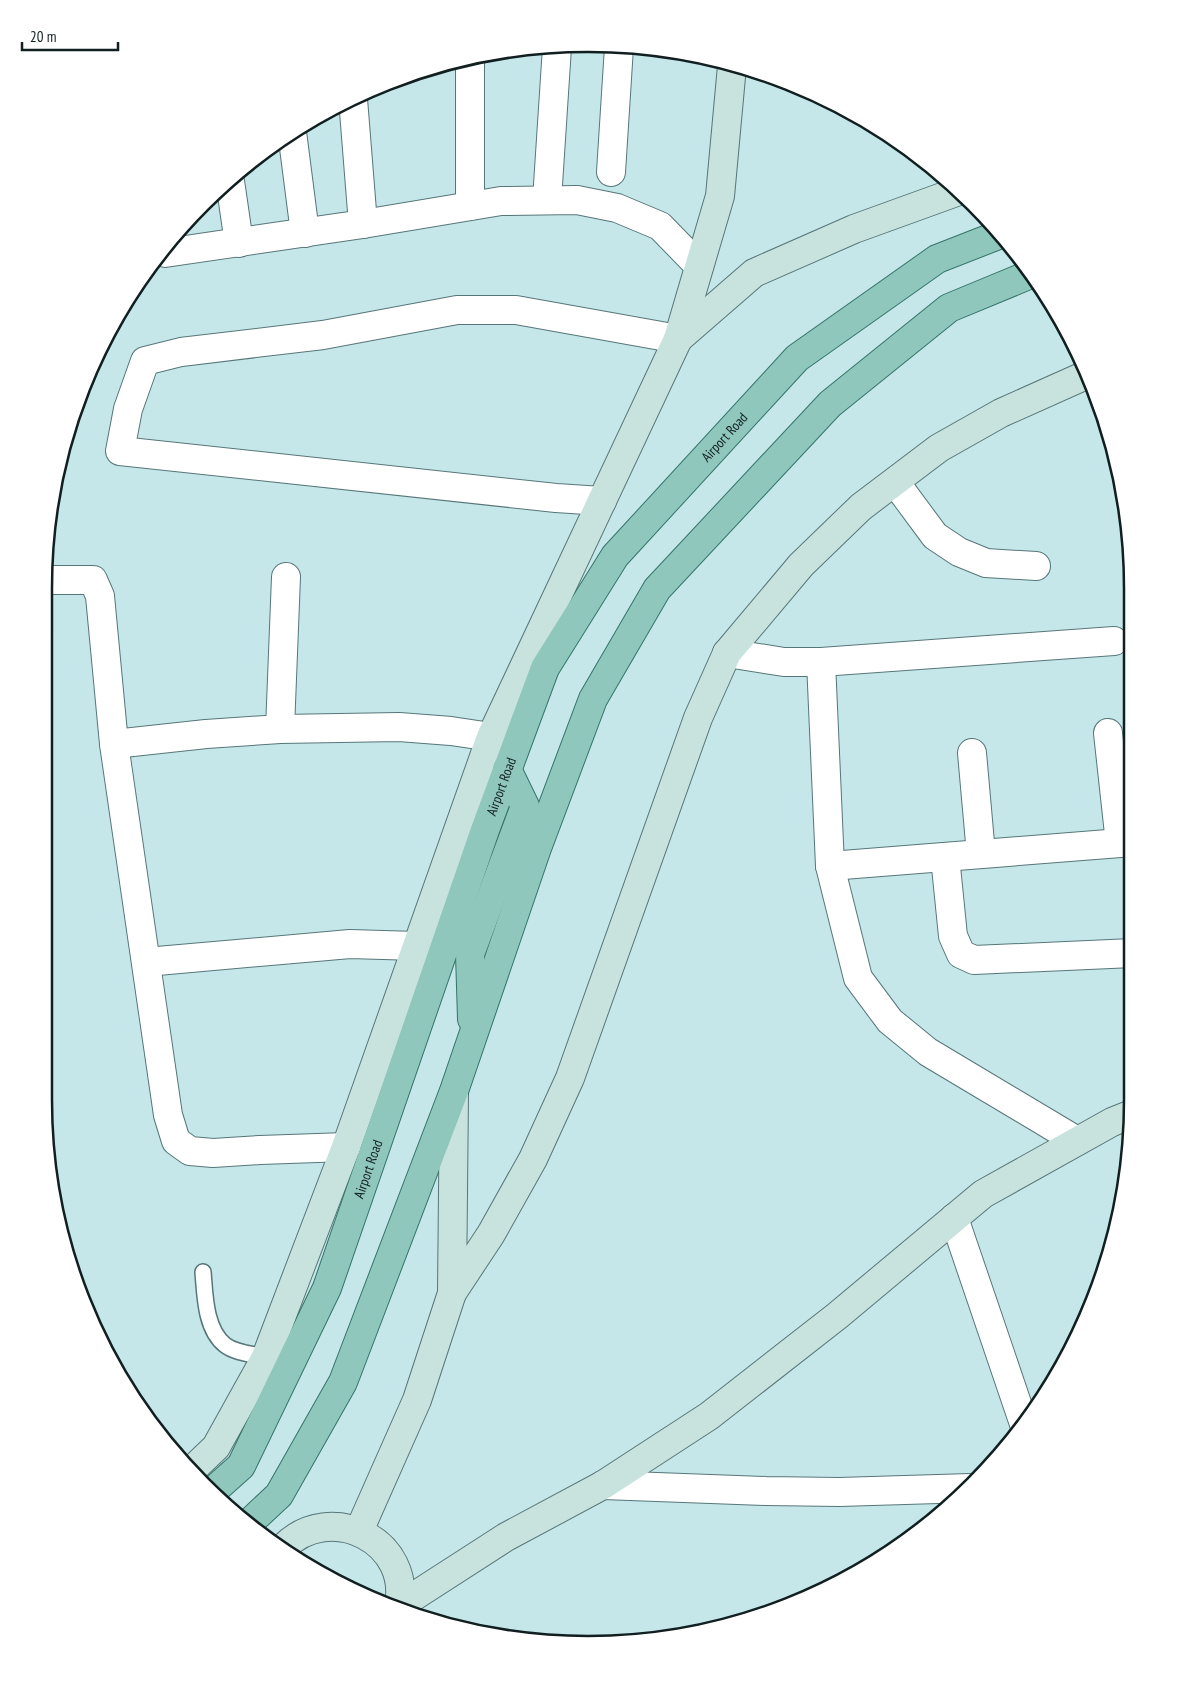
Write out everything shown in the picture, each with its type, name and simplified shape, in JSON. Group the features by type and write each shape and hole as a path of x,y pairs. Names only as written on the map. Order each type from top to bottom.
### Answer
{"main road":[{"name":"Airport Road","path":"217,1487 241,1466 327,1288 478,848 545,668 615,556 797,358 937,259 993,237"},
{"path":"253,1519 279,1494 343,1382 454,1091 536,848 593,699 658,589 830,404 949,308 1024,277"},
{"path":"473,1036 470,954 525,806 507,769"}],"street":[{"path":"546,200 557,54"},
{"path":"611,172 619,54"},
{"path":"470,66 470,206"},
{"path":"196,1466 216,1447 266,1357 346,1148 491,737 678,339 720,196 731,72"},
{"path":"354,107 363,224"},
{"path":"293,142 305,233"},
{"path":"231,189 239,243"},
{"path":"678,339 754,273 854,229 951,194"},
{"path":"171,252 305,233 501,201 577,200 617,208 660,226 700,266"},
{"path":"602,501 546,497 120,451 128,409 144,361 181,352 323,335 457,310 516,310 678,339"},
{"path":"359,1531 417,1400 452,1293 491,1234 533,1159 570,1078 698,718 727,653 802,565 862,507 939,448 1001,413 1081,377"},
{"path":"895,482 935,536 959,552 986,562 1036,566"},
{"path":"280,729 286,577"},
{"path":"52,580 93,580 100,596 114,744 168,1115 176,1141 190,1151 213,1153 346,1148"},
{"path":"727,653 784,662 820,662 1114,641"},
{"path":"820,662 830,866 858,978 890,1020 928,1052 1077,1141"},
{"path":"114,744 206,734 280,729 399,727 451,731 491,737"},
{"path":"1108,733 1124,826"},
{"path":"972,753 981,854"},
{"path":"830,866 1124,843"},
{"path":"945,857 953,936 961,954 974,960 1124,953"},
{"path":"146,962 350,944 417,946"},
{"path":"452,1293 454,1091"},
{"path":"403,1603 506,1537 603,1485 709,1416 837,1316 983,1194 1077,1141 1124,1117"},
{"path":"954,1218 1021,1416"},
{"path":"603,1485 840,1492 959,1488"},
{"path":"287,1544 292,1539 313,1529 336,1526 359,1531 378,1544 393,1562 400,1585 398,1602"}],"lane":[{"path":"203,1272 208,1314 219,1339 226,1346 240,1352 266,1357"}]}
